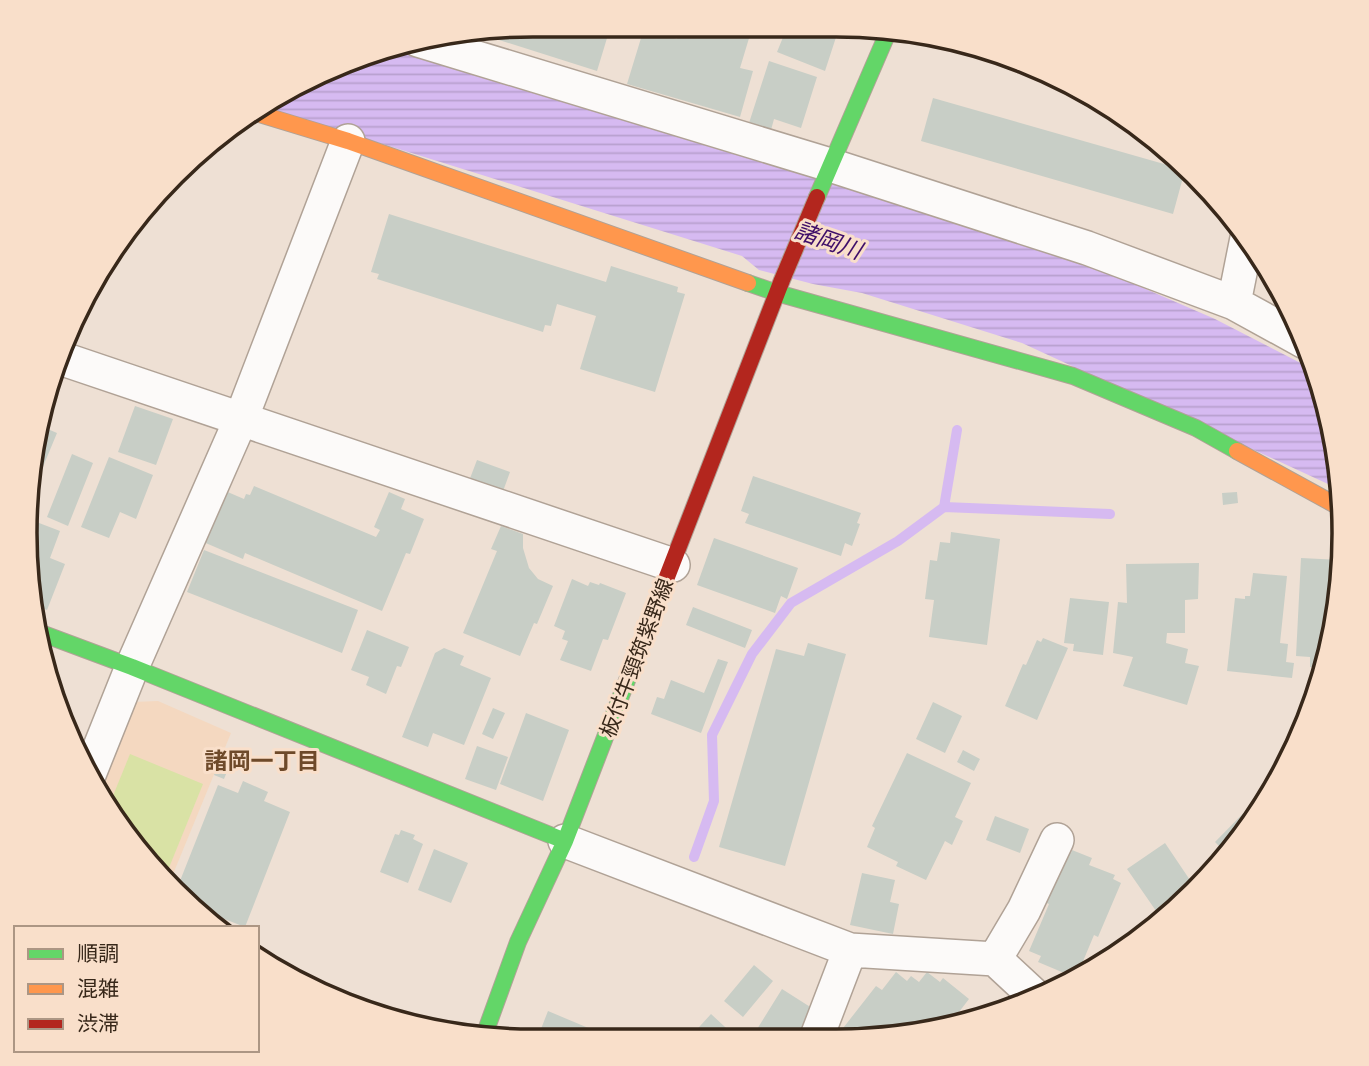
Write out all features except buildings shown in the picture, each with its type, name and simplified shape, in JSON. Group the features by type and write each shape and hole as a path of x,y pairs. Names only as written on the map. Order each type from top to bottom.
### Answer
{"street":[{"name":"板付牛頸筑紫野線","path":"487,1027 518,942 565,841 780,286 885,40"},
{"path":"437,46 828,170 1087,248 1234,303 1290,334"},
{"path":"264,115 780,286 1073,376 1196,428 1331,502"},
{"path":"93,763 132,667 241,419 348,141"},
{"path":"1234,303 1244,251"},
{"path":"68,361 673,565"},
{"path":"47,636 565,841 850,950 995,960 1028,990"},
{"path":"995,960 1024,910 1057,840"},
{"path":"820,1029 850,950"}],"shaded area":[{"path":"158,701 231,733 173,874 139,835 102,780 133,702"}],"green space":[{"path":"130,754 203,784 168,869 139,835 113,797"}],"water":[{"name":"諸岡川","path":"412,52 796,169 1111,274 1215,319 1302,364 1323,436 1330,485 1022,343 862,293 759,270 742,256 274,110 343,75"}],"waterway":[{"path":"694,857 714,801 712,735 752,654 791,603 898,541 944,507 957,430"},
{"path":"944,507 1110,514"}],"traffic: fast":[{"path":"817,197 885,40"},
{"path":"748,283 1073,376 1196,428 1237,451"},
{"path":"487,1027 518,942 565,841 665,582"},
{"path":"47,636 565,841"}],"traffic: slow":[{"path":"264,115 348,141 748,283"},
{"path":"1237,451 1331,503"}],"traffic: jam":[{"path":"665,582 817,197"}],"district":[{"name":"諸岡一丁目","path":"262,761"}]}
